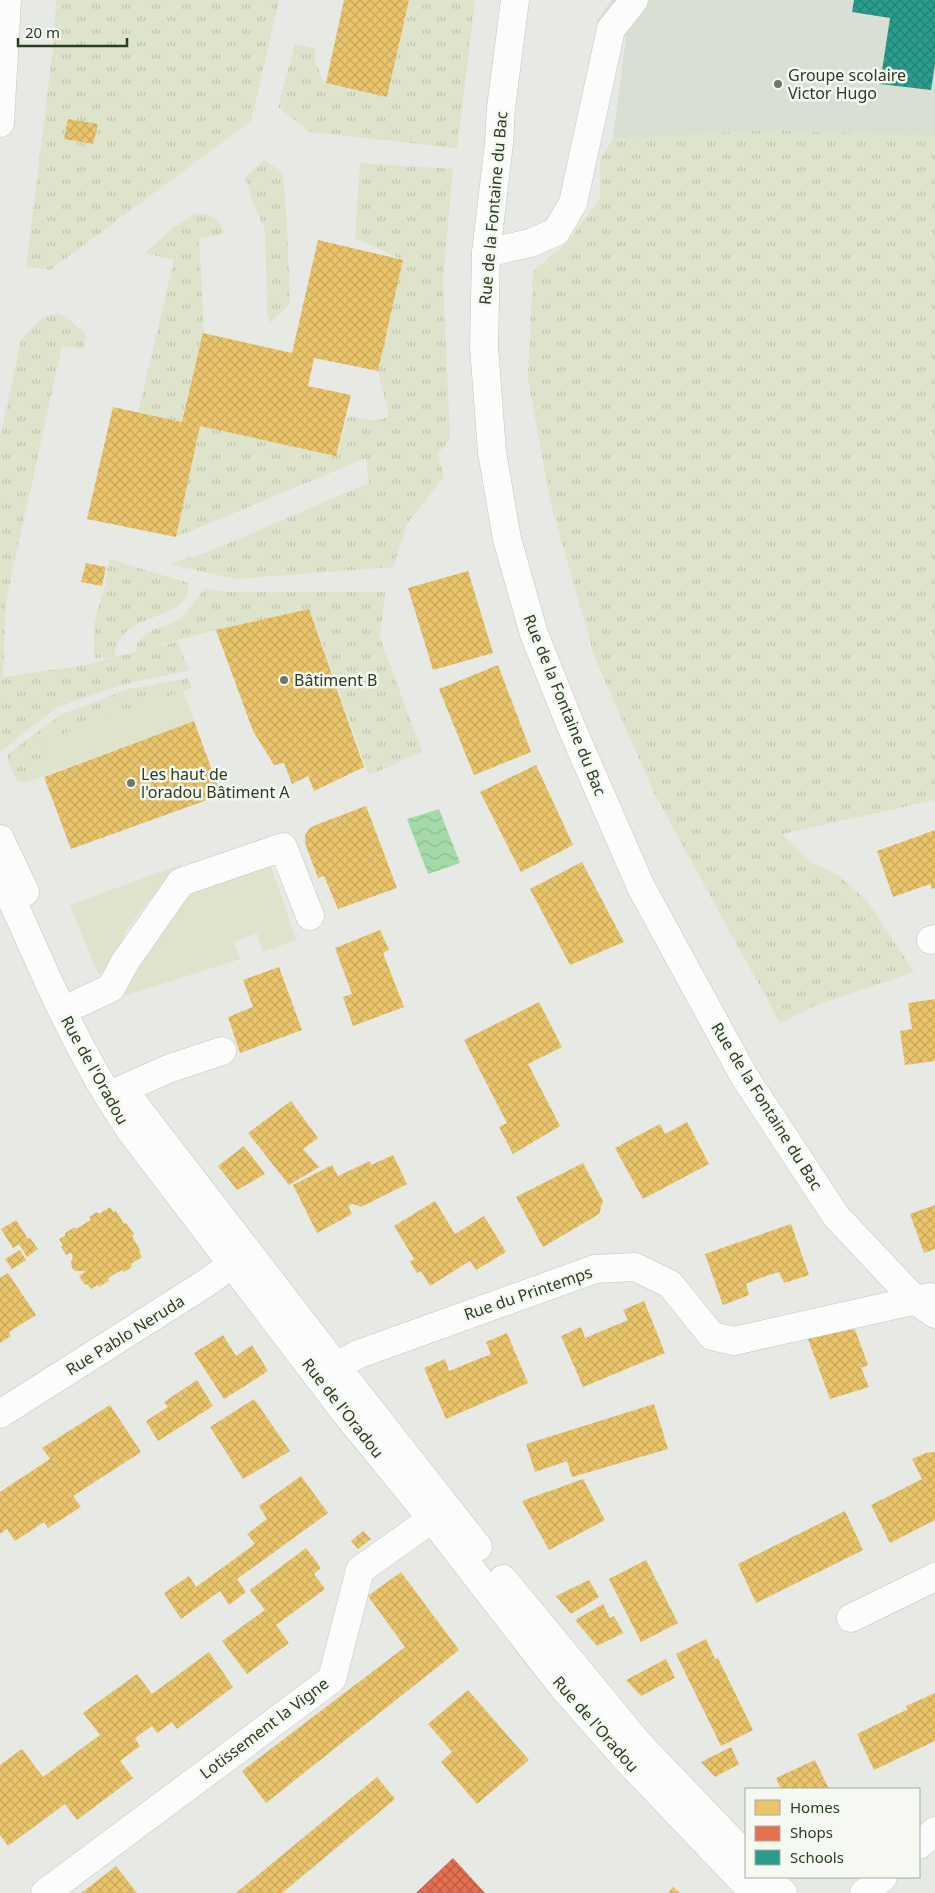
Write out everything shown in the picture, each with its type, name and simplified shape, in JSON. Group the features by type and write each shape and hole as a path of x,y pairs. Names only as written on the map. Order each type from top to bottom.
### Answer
{"street":[{"path":"0,122 7,0"},
{"name":"Rue de la Fontaine du Bac","path":"515,0 501,108 499,143 486,253 484,347 492,452 508,539 534,634 570,724 640,887 744,1076 836,1216 929,1303"},
{"path":"486,253 530,243 556,232 569,210 573,203 611,29 634,0"},
{"name":"Rue de l'Oradou","path":"0,839 99,1048 122,1089 347,1415 514,1593 640,1744 745,1855"},
{"path":"79,1003 111,988 125,962 181,882 283,847 310,916"},
{"name":"Rue de l'Oradou","path":"0,876 60,1006 106,1094 182,1201 240,1258 336,1366 561,1685 628,1761 754,1893"},
{"path":"122,1089 168,1069 222,1051"},
{"name":"Rue Pablo Neruda","path":"0,1414 206,1283 240,1258"},
{"name":"Rue du Printemps","path":"336,1366 359,1354 595,1269 635,1267 670,1284 712,1336 734,1341 929,1303"},
{"name":"Lotissement la Vigne","path":"45,1893 332,1678 360,1570 440,1513"},
{"path":"851,1618 935,1579"},
{"path":"920,1844 935,1831"},
{"path":"768,1878 783,1893"},
{"path":"864,1893 882,1878"}],"shaded area":[{"name":"Groupe scolaire Victor Hugo","path":"612,0 935,0 935,136 768,130 613,139 626,37 596,22"}],"green space":[{"path":"56,0 279,0 251,121 50,270 26,267 54,40"},
{"path":"409,0 475,0 457,148 310,132 278,107 295,44 316,49 314,59 324,82 387,97"},
{"path":"768,130 935,136 935,800 782,834 812,863 838,875 868,902 914,972 816,1005 780,1023 653,791 595,658 551,505 528,378 533,271 567,243 600,198 600,160 613,139"},
{"path":"265,160 283,174 290,304 270,323 267,314 265,230 245,177"},
{"path":"360,163 453,169 443,280 450,438 438,454 444,477 408,522 393,567 236,579 168,564 208,552 369,483 366,458 176,537 200,426 337,452 348,416 376,421 389,417 378,371 403,260 355,238"},
{"path":"196,213 207,215 217,220 224,234 199,238 204,333 182,422 138,412 174,260 145,253 173,228"},
{"path":"57,313 66,317 85,333 84,349 62,346 6,601 3,677 85,665 111,658 94,658 94,622 104,591 109,559 189,583 187,595 179,604 169,611 135,625 125,632 118,643 115,657 136,652 137,643 150,631 182,618 205,588 226,592 385,592 380,634 375,624 422,752 369,775 309,609 216,630 144,649 177,642 189,670 125,684 57,707 0,752 0,438 21,340 41,319"},
{"path":"188,678 191,688 39,743 49,774 24,783 18,782 7,761 8,754 60,715 129,689"},
{"path":"183,691 194,721 49,774 38,743"},
{"path":"182,864 149,900 126,930 114,969 98,973 70,905"},
{"path":"271,866 296,940 263,952 257,933 233,942 240,959 121,997 154,932 190,892"}],"water":[{"path":"439,809 460,863 428,874 407,819"}],"building: Homes":[{"path":"344,0 409,0 387,97 326,83"},
{"path":"68,119 98,124 93,144 64,139"},
{"path":"318,240 403,260 378,371 314,358 308,386 351,395 336,456 200,426 176,537 87,519 113,407 182,422 203,333 292,353"},
{"path":"86,563 106,567 102,586 81,582"},
{"path":"468,571 493,653 433,670 408,588"},
{"name":"Bâtiment B","path":"309,609 364,767 314,791 308,776 292,784 284,763 274,765 253,731 216,630"},
{"path":"498,665 531,752 474,775 439,689"},
{"name":"Les haut de l'oradou Bâtiment A","path":"194,721 221,795 71,849 44,777"},
{"path":"536,765 573,845 521,872 480,792"},
{"path":"366,806 397,888 338,909 324,876 318,878 305,843 305,835 310,828 318,824"},
{"path":"935,830 935,888 932,889 930,884 893,897 877,851"},
{"path":"582,862 624,942 570,965 530,889"},
{"path":"380,930 389,950 383,953 404,1007 353,1026 343,997 352,994 335,948"},
{"path":"279,967 302,1030 240,1053 228,1017 253,1007 243,980"},
{"path":"935,999 935,1061 905,1065 900,1031 912,1029 908,1003"},
{"path":"539,1002 562,1047 528,1064 560,1126 513,1154 499,1127 507,1123 464,1040"},
{"path":"291,1101 318,1138 303,1149 319,1167 289,1185 248,1133"},
{"path":"687,1122 709,1164 643,1199 615,1148 660,1124 665,1134"},
{"path":"244,1146 265,1174 237,1190 218,1166"},
{"path":"393,1155 407,1184 361,1207 353,1204 348,1206 352,1214 317,1233 293,1185 332,1165 338,1176 370,1161 371,1165"},
{"path":"583,1163 603,1201 599,1214 543,1247 516,1197"},
{"path":"435,1201 455,1234 484,1216 506,1252 476,1270 470,1261 430,1286 421,1271 417,1273 410,1262 414,1259 394,1226"},
{"path":"935,1205 935,1249 924,1253 910,1214"},
{"path":"110,1207 113,1212 116,1211 124,1224 126,1223 134,1234 132,1236 142,1257 131,1264 132,1267 124,1272 122,1270 108,1278 109,1281 91,1289 87,1284 85,1285 79,1276 85,1272 75,1271 72,1268 73,1256 71,1253 66,1255 59,1239 75,1227 76,1229 91,1220 89,1217 97,1212 99,1214"},
{"path":"16,1220 28,1239 30,1238 38,1249 27,1257 19,1244 13,1248 1,1229"},
{"path":"791,1224 809,1275 784,1283 779,1272 763,1277 746,1284 749,1295 723,1305 705,1254"},
{"path":"20,1250 26,1260 12,1269 5,1259"},
{"path":"8,1273 36,1315 9,1332 11,1336 0,1343 0,1278"},
{"path":"644,1301 665,1353 583,1387 561,1336 581,1327 585,1338 628,1320 623,1310"},
{"path":"854,1327 868,1365 861,1368 869,1387 830,1399 808,1339"},
{"path":"507,1333 528,1383 446,1419 424,1368 445,1359 449,1371 491,1354 486,1342"},
{"path":"223,1335 236,1356 252,1345 268,1371 224,1399 194,1353"},
{"path":"197,1380 213,1406 158,1441 146,1421 168,1407 164,1402"},
{"path":"254,1399 290,1451 243,1479 210,1427"},
{"path":"654,1404 668,1449 572,1477 567,1461 535,1472 526,1444"},
{"path":"110,1405 141,1452 73,1496 81,1507 48,1528 44,1522 15,1541 7,1529 0,1534 0,1492 50,1459 42,1448"},
{"path":"935,1452 935,1520 890,1543 871,1505 922,1479 912,1459 926,1453"},
{"path":"301,1476 328,1513 237,1579 246,1592 229,1605 220,1591 181,1619 164,1593 189,1576 196,1587 255,1544 247,1534 267,1519 259,1506"},
{"path":"583,1479 605,1520 549,1550 522,1501"},
{"path":"845,1511 863,1550 756,1603 738,1564"},
{"path":"363,1531 371,1539 358,1549 351,1541"},
{"path":"306,1548 321,1568 314,1574 325,1589 276,1625 289,1643 247,1674 222,1641 265,1610 250,1590"},
{"path":"646,1560 678,1623 641,1642 609,1579"},
{"path":"401,1572 459,1650 266,1803 242,1771 405,1647 368,1596"},
{"path":"589,1580 599,1597 571,1614 556,1596"},
{"path":"603,1604 610,1618 614,1616 623,1633 597,1646 575,1620"},
{"path":"706,1639 715,1659 718,1658 753,1730 721,1746 676,1654"},
{"path":"209,1652 233,1687 177,1729 172,1722 157,1733 152,1726 135,1738 140,1746 120,1761 133,1778 77,1820 65,1804 8,1846 0,1835 0,1765 22,1749 43,1777 100,1735 83,1713 137,1674 152,1694"},
{"path":"666,1659 675,1678 641,1696 626,1680"},
{"path":"468,1690 529,1760 477,1804 441,1762 452,1752 428,1724"},
{"path":"935,1693 935,1741 874,1770 857,1734 908,1709 906,1706"},
{"path":"731,1747 739,1764 715,1777 701,1762"},
{"path":"815,1760 829,1788 781,1788 776,1778"},
{"path":"377,1777 395,1799 282,1893 236,1893"},
{"path":"116,1866 137,1893 81,1893 101,1878"},
{"path":"673,1887 680,1893 668,1893"}],"building: Shops":[{"path":"453,1858 485,1893 416,1893"}],"building: Schools":[{"path":"854,0 935,0 935,64 931,90 880,84 890,18 852,12"}],"place":[{"name":"Groupe scolaire Victor Hugo","path":"778,84"},
{"name":"Bâtiment B","path":"284,680"},
{"name":"Les haut de l'oradou Bâtiment A","path":"131,783"}]}
